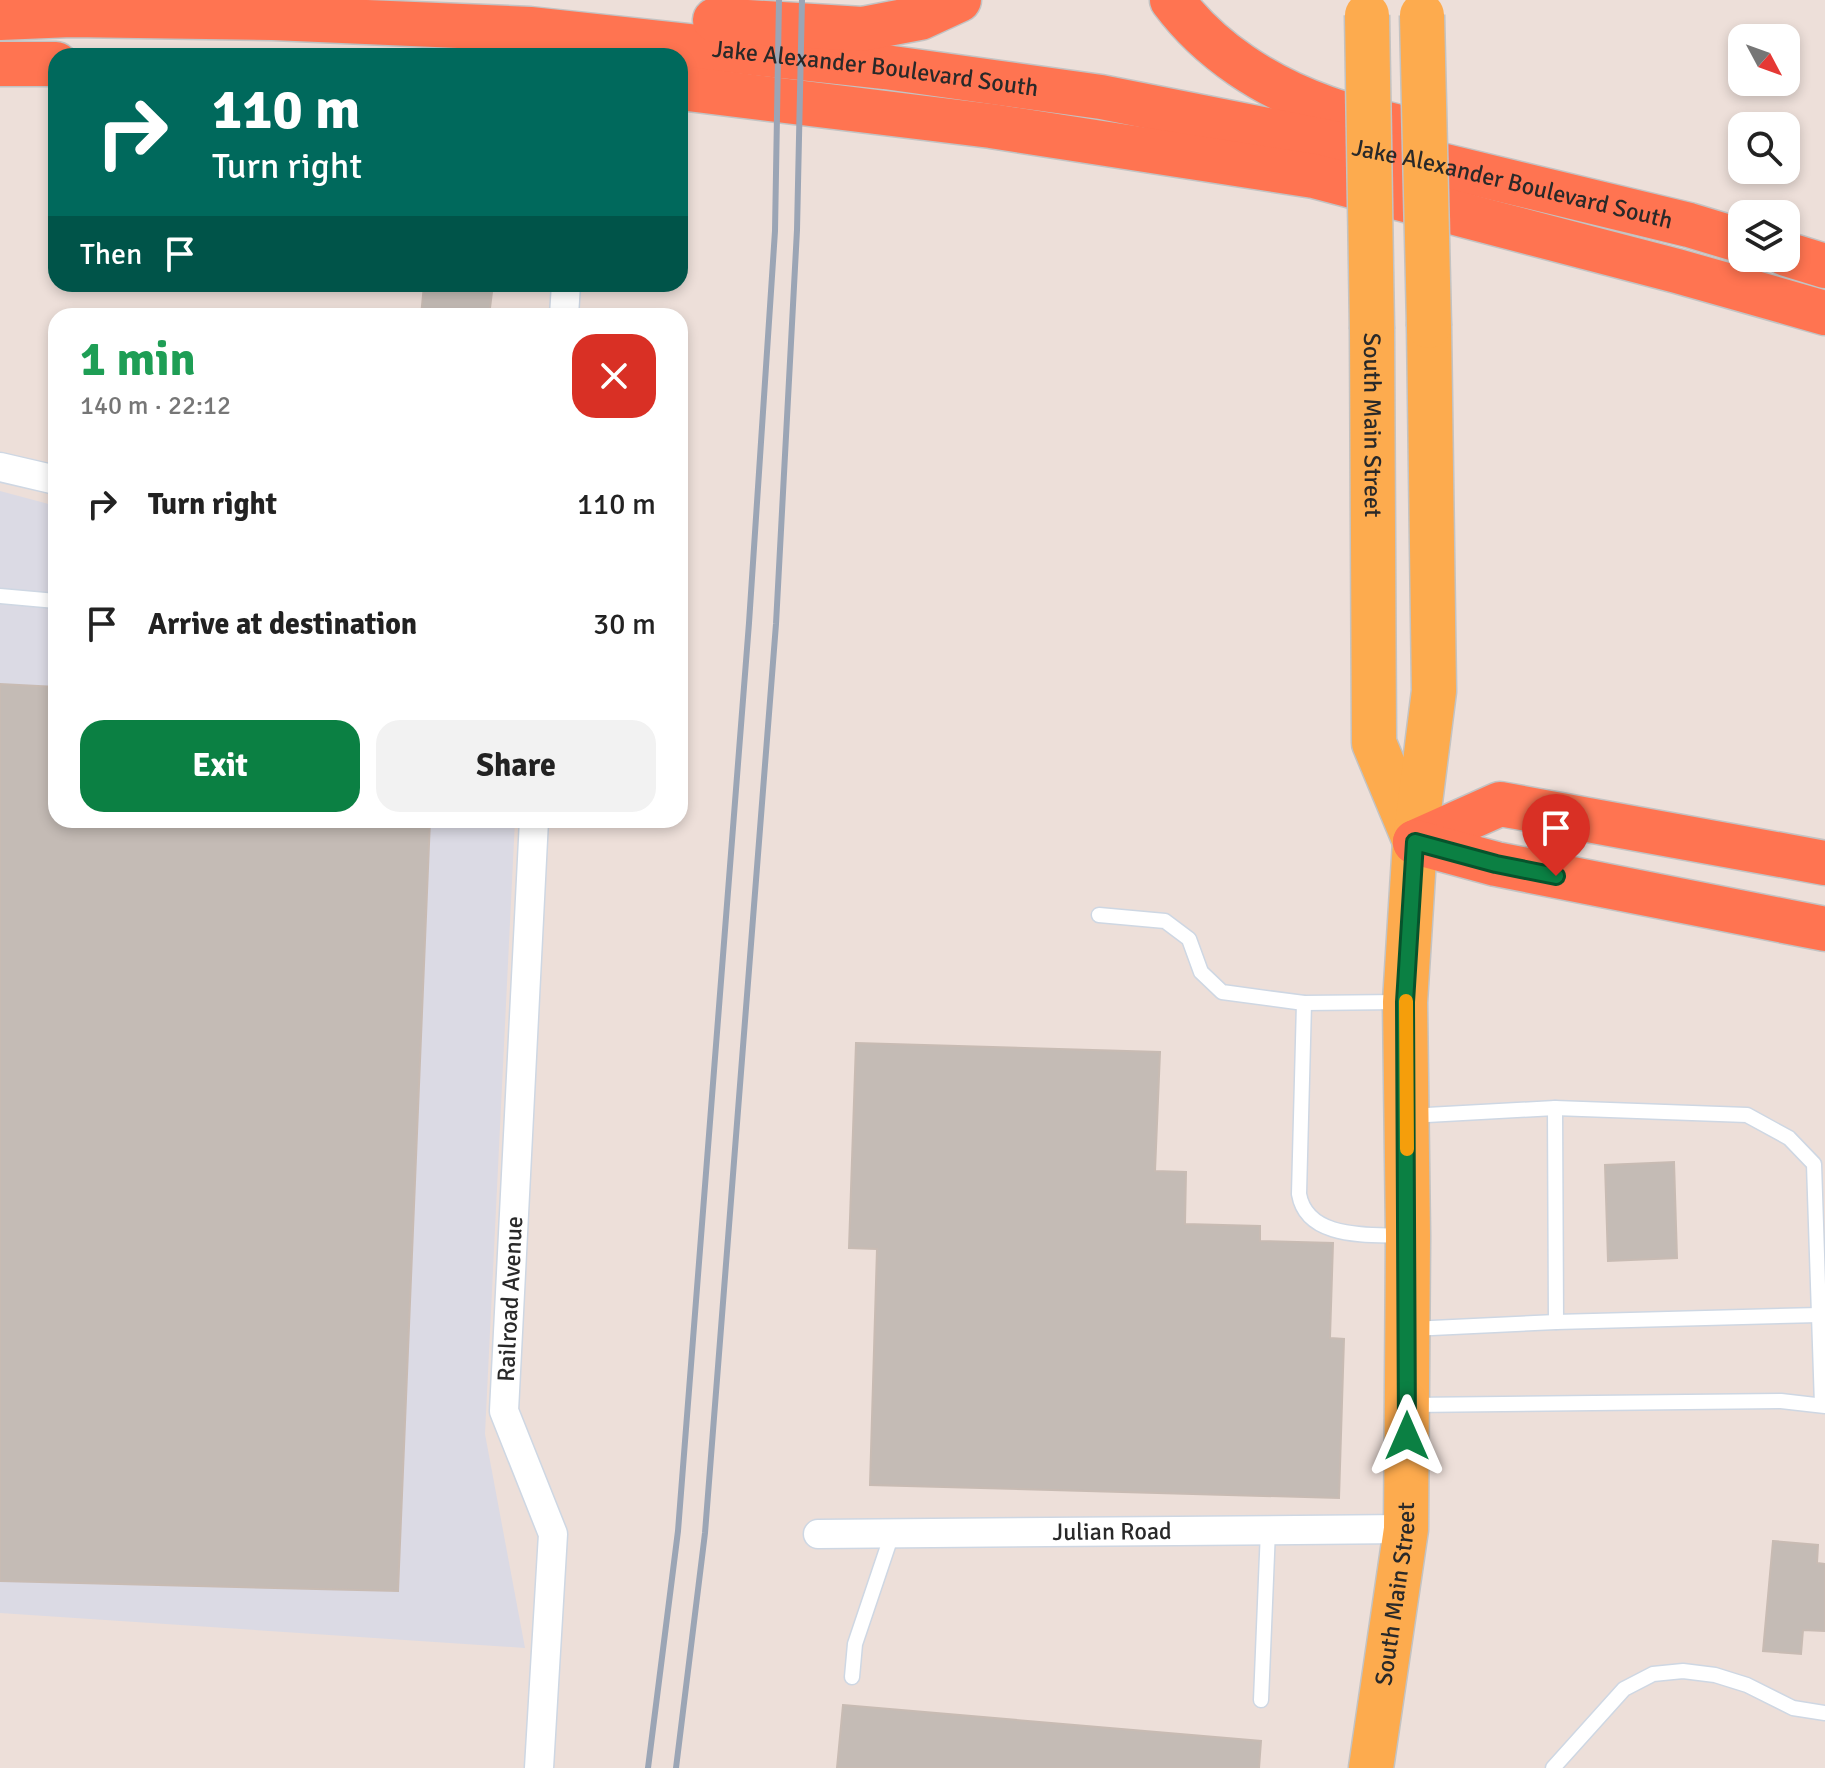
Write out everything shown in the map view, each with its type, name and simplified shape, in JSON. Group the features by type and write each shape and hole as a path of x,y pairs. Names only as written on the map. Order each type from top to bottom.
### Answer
{"highway":[{"path":"273,18 534,10 862,29 920,18 959,0"},
{"path":"1172,0 1192,26 1254,76 1326,108 1563,169 1689,225 1728,237"},
{"name":"Jake Alexander Boulevard South","path":"0,18 71,15 273,18 530,29 885,67 1101,97 1424,161 1689,225"},
{"path":"0,64 48,64"},
{"name":"Jake Alexander Boulevard South","path":"688,89 991,126 1314,176 1825,313"},
{"path":"1800,258 1825,266"},
{"path":"1677,271 1825,327"},
{"path":"1415,842 1500,804 1825,863"},
{"path":"1415,842 1496,864 1825,929"}],"main road":[{"name":"South Main Street","path":"1371,1768 1406,1529 1408,1236 1405,1002 1415,842 1434,691 1422,7"},
{"name":"South Main Street","path":"1367,8 1374,743 1415,842"}],"street":[{"path":"0,467 48,478"},
{"name":"Railroad Avenue","path":"534,828 504,1411 553,1534 539,1768"},
{"name":"Julian Road","path":"818,1534 1406,1529"}],"lane":[{"path":"0,596 48,600"},
{"path":"1099,915 1165,921 1189,939 1201,972 1222,992 1304,1003 1405,1002"},
{"path":"1304,1003 1299,1194 1302,1208 1314,1220 1339,1233 1408,1236"},
{"path":"1555,1108 1556,1322"},
{"path":"1407,1117 1555,1108 1747,1115 1789,1138 1814,1164 1823,1406 1781,1401 1407,1406"},
{"path":"1407,1329 1819,1315"},
{"path":"1261,1700 1268,1530"},
{"path":"852,1677 855,1644 892,1534"},
{"path":"1553,1768 1624,1689 1653,1674 1683,1671 1715,1675 1747,1685 1793,1708 1825,1713"}],"shaded area":[{"path":"0,491 48,504 48,828 515,828 485,1434 525,1648 0,1613"}],"building":[{"path":"423,292 492,292 490,308 422,308"},
{"path":"0,684 48,687 48,828 430,828 398,1591 0,1581"},
{"path":"856,1043 1160,1052 1155,1171 1186,1172 1185,1224 1260,1226 1260,1241 1333,1243 1330,1338 1344,1339 1339,1498 870,1485 877,1249 849,1248"},
{"path":"1674,1162 1677,1258 1608,1261 1605,1165"},
{"path":"1773,1541 1818,1545 1817,1563 1825,1564 1825,1631 1803,1630 1801,1654 1763,1651"},
{"path":"843,1705 1261,1741 1259,1768 837,1768"}],"railway":[{"path":"648,1768 678,1531 749,623 775,231 779,0"},
{"path":"676,1768 705,1533 776,624 797,230 802,0"}],"slow traffic":[{"path":"1406,1001 1407,1149"}],"route":[{"path":"1407,1436 1405,1002 1415,842 1556,876"}]}
